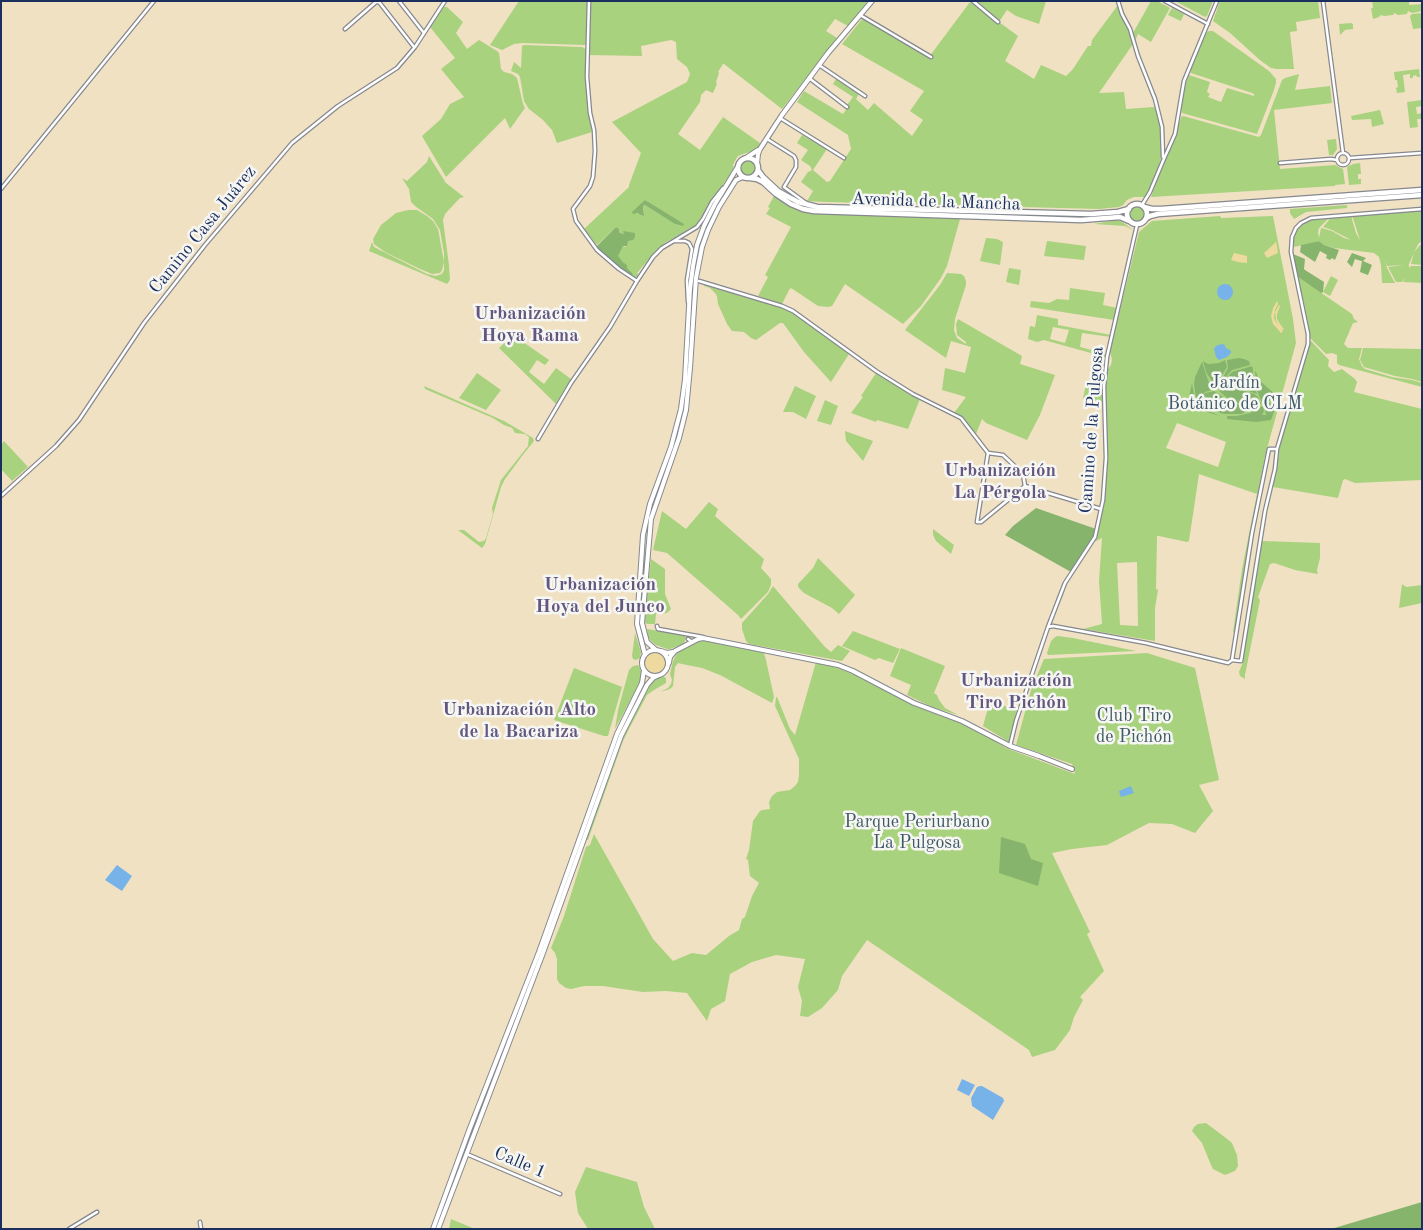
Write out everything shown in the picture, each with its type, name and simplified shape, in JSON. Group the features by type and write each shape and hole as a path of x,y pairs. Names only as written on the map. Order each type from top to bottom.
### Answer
{"main road":[{"path":"760,173 758,154 780,118 819,65 872,1"},
{"path":"432,1229 539,952 617,734 642,683 644,655 637,624 643,536 650,504 678,423 685,379 692,266 701,235 710,214 739,162 760,149"},
{"path":"746,158 754,160 760,173"},
{"path":"737,168 743,177"},
{"path":"669,663 666,655 647,642 642,623 651,519 677,444 686,410 696,278 702,247 712,220 736,180 743,177 750,178 760,173"},
{"name":"Avenida de la Mancha","path":"750,178 757,179 760,173"},
{"name":"Avenida de la Mancha","path":"760,173 778,191 792,200 817,207 1091,214 1118,212 1128,209"},
{"name":"Avenida de la Mancha","path":"760,173 776,194 790,204 814,211 1081,220 1124,217 1129,220"},
{"path":"1143,206 1148,212 1147,218 1144,223 1137,225 1129,220 1127,214 1128,209 1136,204 1157,209 1422,190"},
{"path":"1147,218 1158,214 1422,195"},
{"path":"644,655 650,651 659,650 670,653 684,646 690,640 705,638 838,665 914,703 962,721 1010,746 1072,769"},
{"path":"438,1229 544,953 621,736 646,685 653,678 665,672 670,657 675,651"},
{"path":"644,670 650,675 657,676"}],"street":[{"path":"1,189 154,1"},
{"path":"399,1 424,33"},
{"name":"Camino Casa Juárez","path":"1,496 56,446 79,420 144,323 205,245 292,144 338,106 397,68 415,47 445,1"},
{"path":"589,1 588,77 590,113 594,130 593,177 590,186 573,209 576,221 597,250 619,269 637,281"},
{"path":"973,1 998,22"},
{"path":"1118,1 1155,98 1162,127 1163,160"},
{"path":"1165,1 1208,24"},
{"path":"1143,206 1175,134 1184,81 1217,1"},
{"path":"1323,1 1343,153"},
{"path":"345,29 376,2 379,2 415,47"},
{"path":"860,15 931,57"},
{"path":"819,65 865,96"},
{"path":"809,78 847,107"},
{"path":"780,118 844,158"},
{"path":"767,139 794,156 796,166 784,187 806,203"},
{"path":"1343,153 1350,158 1422,153"},
{"path":"1337,160 1338,155 1343,153"},
{"path":"1280,163 1337,160 1344,165 1348,163 1350,158"},
{"path":"538,439 571,383 610,327 653,257 669,243 697,227 703,220 712,202 728,183"},
{"path":"1048,628 1053,626 1146,643 1228,663 1232,660 1241,661 1277,449 1308,344 1308,334 1291,252 1291,239 1296,228 1306,220 1316,217 1422,209"},
{"name":"Camino de la Pulgosa","path":"1010,746 1016,721 1065,583 1095,537 1103,500 1106,458 1104,387 1107,357 1137,225"},
{"path":"669,243 683,240 691,246 692,252 687,286 689,306"},
{"path":"699,281 793,311 876,371 914,394 961,418 988,454 977,522 980,522 1025,486"},
{"path":"1232,660 1252,532 1269,449 1277,449"},
{"path":"988,454 1003,455 1023,474 1025,486"},
{"path":"1025,486 1101,509"},
{"path":"657,626 658,629 705,638"},
{"path":"686,634 692,637 690,640"},
{"name":"Calle 1","path":"470,1154 560,1194"},
{"path":"69,1229 97,1212"},
{"path":"200,1222 201,1229"}],"green space":[{"path":"519,1 588,1 587,44 522,43 514,44 502,50 490,45"},
{"path":"590,1 868,1 848,26 835,19 826,31 837,38 782,109 723,64 718,72 717,84 713,93 706,90 701,95 700,102 678,134 700,150 723,117 760,143 758,148 738,156 733,165 734,168 713,198 699,224 693,229 690,228 666,242 655,252 635,278 631,276 627,265 617,256 623,246 626,247 624,231 624,234 621,234 616,227 597,245 584,229 629,187 641,153 612,122 687,82 690,74 687,67 677,59 676,42 671,40 641,46 642,56 589,55","holes":["645,200 681,227 645,205 643,206 644,213 642,216 638,213 636,214"]},
{"path":"974,1 1046,1 1039,24 1016,16 1007,10 999,22"},
{"path":"1151,1 1157,1 1170,8 1151,42 1138,34 1135,41 1133,33"},
{"path":"1175,1 1213,1 1205,17"},
{"path":"1220,1 1318,1 1320,18 1296,22 1297,31 1290,32 1294,69 1271,68 1213,21"},
{"path":"1372,1 1409,1 1409,5 1422,4 1422,11 1412,13 1408,11 1407,14 1398,15 1394,13 1393,15 1381,15 1373,19"},
{"path":"970,2 1018,36 1005,61 1034,79 1041,65 1066,76 1073,69 1088,46 1091,46 1092,40 1118,5 1130,29 1133,44 1099,93 1124,92 1126,109 1154,107 1157,109 1161,126 1163,151 1157,172 1146,197 1134,197 1119,207 1099,209 807,201 813,191 801,182 808,172 812,170 810,166 801,160 808,150 797,143 802,135 827,149 813,170 827,182 830,181 851,149 848,135 797,102 804,91 843,114 853,97 833,84 836,79 859,94 856,99 868,110 874,103 912,136 923,120 910,111 924,91 842,44 863,18 929,57"},
{"path":"444,7 447,7 463,22 456,33 467,49 479,40 499,53 501,69 517,78 525,108 510,129 505,118 446,177 422,136 441,119 450,104 464,97 441,69 455,58 430,27"},
{"path":"1172,8 1184,14 1181,21 1168,15"},
{"path":"1422,13 1422,28 1413,29 1410,16"},
{"path":"1339,24 1353,24 1353,29 1345,30 1340,35"},
{"path":"1213,31 1269,71 1276,79 1274,90 1257,134 1182,113 1184,88 1189,75 1210,82 1207,92 1210,94 1208,97 1221,102 1227,88 1254,96 1252,93 1191,73 1190,70 1205,33"},
{"path":"522,46 582,47 586,49 586,92 592,132 557,143 552,130 529,109 524,101 520,77 511,71 514,62 521,68"},
{"path":"1419,69 1420,77 1416,75 1410,78 1410,74 1403,75 1405,92 1397,93 1397,80 1395,80 1394,72"},
{"path":"1299,74 1295,90 1330,86 1332,103 1274,110 1280,169 1335,165 1343,169 1345,184 1151,197 1165,158 1176,135 1181,117 1259,137 1282,80"},
{"path":"1422,100 1422,106 1416,107 1417,114 1422,113 1422,119 1417,119 1418,127 1410,128 1407,102"},
{"path":"1380,110 1384,124 1372,127 1371,119 1352,120 1351,116"},
{"path":"1336,139 1337,149 1333,155 1329,155 1327,140"},
{"path":"429,156 446,183 464,197 460,198 445,214 443,220 450,280 447,284 369,251 372,242 374,247 427,274 436,276 442,274 444,270 444,253 440,230 433,219 411,202 409,189 402,178 407,181 427,162"},
{"path":"745,160 751,160 756,165 754,174 745,176 740,171 740,165"},
{"path":"1360,163 1361,174 1358,174 1358,179 1361,179 1361,184 1349,185 1347,167"},
{"path":"774,196 799,210 814,213 960,219 947,266 941,278 921,306 903,324 845,284 832,306 828,307 818,306 791,288 782,304 758,296 768,277 765,275 791,227 766,214"},
{"path":"645,200 684,224 683,226 675,224 645,205 643,206 644,216 638,213 633,214 632,212"},
{"path":"1347,205 1347,208 1306,212 1294,219 1290,213 1290,209"},
{"path":"1135,206 1141,206 1146,211 1144,220 1135,222 1130,217 1130,211"},
{"path":"417,210 427,216 438,229 444,262 440,273 432,274 418,268 385,252 374,244 373,239 381,225 396,213"},
{"path":"1422,210 1422,242 1419,243 1414,252 1422,243 1422,265 1411,264 1414,253 1408,265 1409,268 1411,266 1422,266 1422,283 1403,282 1405,277 1402,282 1396,282 1388,267 1405,265 1387,266 1385,261 1387,268 1395,283 1382,283 1379,257 1374,253 1334,248 1324,245 1319,241 1294,247 1296,231 1300,226 1311,220 1328,219 1319,228 1319,238 1321,228 1351,240 1332,230 1323,227 1329,220 1328,217 1351,216 1360,240 1352,215"},
{"name":"Jardín Botánico de CLM","path":"1220,216 1221,218 1273,216 1296,343 1265,456 1251,528 1235,632 1233,632 1242,569 1257,494 1199,474 1189,541 1157,536 1156,589 1158,590 1155,608 1155,641 1083,629 1102,624 1099,581 1102,538 1094,542 1104,500 1107,454 1105,387 1106,375 1112,360 1110,351 1139,232 1152,221","holes":["1177,423 1226,442 1218,467 1166,448","1137,562 1138,626 1120,625 1117,563"]},
{"path":"1117,220 1133,230 1125,226 1094,224"},
{"path":"616,227 622,234 624,234 623,231 635,233 633,240 628,241 627,246 623,246 618,256 633,274 631,276 596,247"},
{"path":"986,238 997,239 1003,242 1000,265 980,261"},
{"path":"1047,241 1086,246 1084,260 1044,256"},
{"path":"1319,241 1324,245 1339,250 1335,260 1326,258 1327,255 1320,251 1315,262 1300,252 1301,245"},
{"path":"1352,253 1366,258 1363,261 1372,265 1368,275 1360,272 1362,261 1355,259 1352,267 1347,262"},
{"path":"1293,254 1305,259 1304,269 1324,282 1323,292 1321,293 1298,277"},
{"path":"1009,268 1021,270 1019,285 1006,282"},
{"path":"947,273 961,274 966,281 955,319 954,330 957,338 966,344 957,335 956,324 958,319 1022,356 1020,364 1055,375 1040,415 1027,440 986,423 982,419 976,434 962,417 954,413 966,397 942,390 945,368 965,373 971,347 951,341 946,358 905,330"},
{"path":"1331,276 1338,280 1330,296 1323,292"},
{"path":"1298,277 1352,314 1358,322 1353,323 1344,344 1348,348 1362,348 1359,359 1365,369 1422,383 1422,387 1339,365 1337,363 1337,355 1332,353 1326,354 1310,338"},
{"path":"704,285 783,307 849,354 831,382 804,352 783,323 780,323 756,340 744,332 732,331 718,304 717,296 710,288"},
{"path":"1070,288 1105,293 1103,305 1117,308 1114,320 1030,307 1031,301 1049,303 1057,299 1069,300"},
{"path":"1037,315 1058,319 1058,325 1111,335 1111,337 1082,333 1080,347 1107,354 1105,357 1044,340 1037,342 1028,339 1030,326 1035,327","holes":["1053,327 1069,330 1065,343 1050,339"]},
{"path":"513,335 549,360 545,365 537,360 529,372 544,384 556,368 571,379 556,404 499,348"},
{"path":"1311,341 1329,360 1328,366 1334,372 1342,369 1355,379 1357,382 1354,392 1422,409 1422,480 1355,483 1345,479 1343,480 1338,498 1273,487 1279,448"},
{"path":"1363,348 1422,349 1422,382 1364,367 1360,360"},
{"path":"1239,358 1249,361 1250,365 1232,370 1220,383 1228,368 1227,360"},
{"path":"1225,360 1227,367 1216,388 1206,372 1203,361 1208,364 1219,363"},
{"path":"1202,362 1208,380 1215,389 1205,392 1196,399 1195,377"},
{"path":"1252,366 1253,382 1257,394 1240,388 1218,389 1232,372"},
{"path":"1255,370 1260,381 1276,395 1263,404 1256,387"},
{"path":"477,373 501,390 486,410 459,398"},
{"path":"876,373 920,399 908,429 877,420 876,422 851,413 863,397 861,396"},
{"path":"1192,383 1195,400 1203,408 1220,416 1204,411 1188,401"},
{"path":"1086,384 1102,388 1103,402 1083,398"},
{"path":"424,386 504,421 533,438 534,441 501,487 485,544 482,548 458,530 464,530 479,542 484,541 501,480 528,446 529,437 525,434 515,433 512,428 493,418 425,389"},
{"path":"795,386 816,396 806,419 793,412 783,412"},
{"name":"Jardín Botánico de CLM","path":"1229,389 1242,390 1254,394 1258,397 1261,404 1238,403 1219,391"},
{"path":"1214,391 1233,403 1245,406 1261,406 1241,414 1224,414 1211,410 1197,400 1202,394"},
{"path":"1277,396 1279,397 1271,420 1256,422 1227,419 1227,416 1250,413 1263,406 1264,411 1262,415 1266,415 1264,405 1273,402"},
{"path":"825,400 838,406 831,425 817,421"},
{"path":"845,431 873,441 863,461 846,441"},
{"path":"4,441 28,467 12,481 1,469 1,445"},
{"path":"709,502 718,509 715,516 764,559 761,568 771,579 768,592 741,619 667,553 653,550 662,511 686,529"},
{"path":"1036,508 1096,529 1094,537 1071,572 1005,535 1013,526"},
{"path":"933,529 954,545 951,554 936,541"},
{"path":"1262,541 1320,543 1320,558 1318,574 1295,570 1274,563 1270,564 1258,597 1260,600 1245,679 1240,676 1239,672 1243,662"},
{"path":"818,558 855,595 839,614 832,608 804,593 798,587 798,584 813,568"},
{"path":"651,559 665,569 665,594 671,609 667,613 656,614 655,624 647,624 644,622"},
{"path":"1402,584 1406,587 1422,585 1422,603 1399,608"},
{"path":"773,586 825,647 831,652 838,645 850,651 842,661 749,644 746,641 742,623"},
{"path":"647,629 685,635 684,644 670,649 656,645 648,637"},
{"path":"853,631 900,649 893,663 879,658 875,660 842,646"},
{"path":"635,633 641,652 640,658 636,660 632,656"},
{"path":"1058,636 1136,651 1048,655 1051,641"},
{"path":"708,640 763,650 774,697 772,703 720,675 702,668 678,663 675,667 673,686 660,692 671,684 670,674 677,653 700,641"},
{"path":"901,648 945,666 934,693 945,708 958,715 932,707 907,695 911,685 890,676"},
{"name":"Parque Periurbano La Pulgosa","path":"1147,653 1195,668 1219,780 1199,785 1213,811 1195,833 1172,824 1149,823 1107,845 1052,853 1090,932 1087,934 1104,971 1080,997 1083,1000 1070,1030 1055,1050 1032,1057 1029,1050 867,940 842,976 838,990 822,1008 808,1017 800,1016 802,1001 798,987 805,959 776,955 752,962 730,974 725,1001 711,1009 707,1021 687,993 666,991 643,992 603,986 584,986 571,989 559,983 557,979 557,959 551,948 564,916 586,847 590,845 594,834 653,939 673,961 692,953 706,955 739,930 742,919 745,917 752,896 759,883 750,876 748,860 746,859 753,821 760,811 770,809 769,802 772,796 777,792 790,790 798,782 799,759 775,706 776,697 790,729 795,735 816,662 838,668 930,712 970,726 1006,748 1075,774 1072,764 1016,745 1031,690 1044,659"},
{"path":"638,665 641,671 640,682 615,729 629,670 633,666"},
{"path":"574,668 622,687 608,736 554,720"},
{"path":"663,676 666,678 666,683 647,695 623,741 588,840 586,840 626,730 650,684 654,679"},
{"path":"990,701 1017,710 1009,742 983,726"},
{"path":"1001,837 1025,844 1031,859 1043,863 1038,886 999,873"},
{"path":"1206,1123 1232,1143 1237,1155 1238,1166 1235,1171 1225,1175 1213,1169 1202,1143 1192,1131 1198,1124"},
{"path":"586,1167 637,1182 644,1207 655,1229 588,1229 578,1213 575,1192"},
{"path":"1422,1202 1422,1229 1331,1229"},
{"path":"451,1219 475,1229 449,1229"}],"sand":[{"path":"1276,241 1278,253 1267,258 1264,253"},
{"path":"1234,253 1247,256 1247,263 1231,260"},
{"path":"1277,301 1278,304 1275,310 1274,318 1278,326 1275,312 1279,305 1277,319 1284,329 1281,329 1283,331 1281,333 1273,324 1271,316"},
{"path":"655,652 663,655 666,663 663,671 655,674 647,671 644,663 647,655"}],"water":[{"path":"1222,284 1228,284 1233,289 1231,298 1222,300 1217,295 1217,289"},
{"path":"1224,344 1231,353 1219,360 1216,357 1214,348"},
{"path":"1131,786 1134,793 1121,797 1119,791"},
{"path":"117,865 132,876 122,891 105,880"},
{"path":"962,1079 975,1085 969,1096 957,1090"},
{"path":"980,1086 1003,1098 1004,1101 993,1120 972,1106 971,1098 977,1087"}],"district":[{"name":"Urbanización Hoya Rama","path":"530,325"},
{"name":"Urbanización La Pérgola","path":"1000,482"},
{"name":"Urbanización Hoya del Junco","path":"600,596"},
{"name":"Urbanización Tiro Pichón","path":"1016,692"},
{"name":"Urbanización Alto de la Bacariza","path":"519,721"}],"park label":[{"name":"Club Tiro de Pichón","path":"1134,726"}]}
